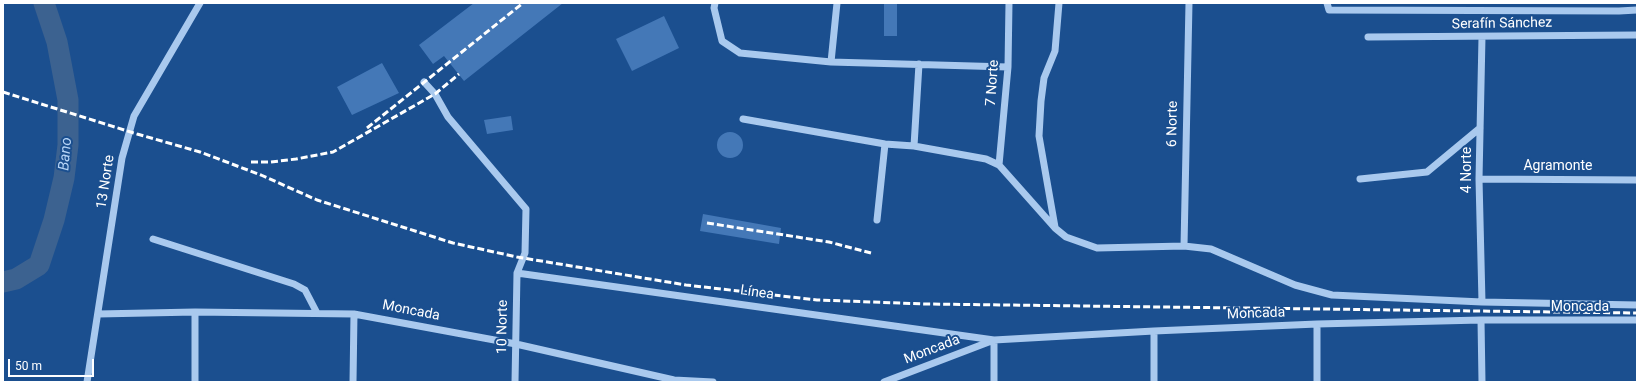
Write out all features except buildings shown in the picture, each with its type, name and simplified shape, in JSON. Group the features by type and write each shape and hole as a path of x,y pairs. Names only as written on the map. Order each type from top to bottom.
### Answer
{"street":[{"name":"13 Norte","path":"87,382 122,158 134,116 200,3"},
{"path":"715,3 714,8 722,41 740,53 831,62 1008,67"},
{"path":"831,62 837,3"},
{"name":"7 Norte","path":"999,165 1008,67 1009,3"},
{"path":"1055,228 1039,136 1044,78 1055,51 1059,3"},
{"name":"6 Norte","path":"1184,246 1189,3"},
{"path":"1327,3 1329,10 1637,10"},
{"name":"Serafín Sánchez","path":"1368,37 1637,35"},
{"name":"4 Norte","path":"1482,37 1479,179 1482,302"},
{"path":"914,146 920,64"},
{"path":"424,82 435,94 448,117 526,209 525,253 517,272"},
{"path":"743,119 885,144 914,146 986,159 999,165"},
{"path":"1360,179 1427,172 1480,128"},
{"path":"878,220 885,144"},
{"name":"Moncada","path":"999,165 1055,228 1066,237 1097,248 1184,246 1211,249 1295,285 1332,295 1482,302 1637,305"},
{"name":"Agramonte","path":"1479,179 1637,180"},
{"path":"153,239 294,284 304,290 317,313"},
{"name":"Línea","path":"517,272 994,340"},
{"name":"10 Norte","path":"515,382 517,272"},
{"name":"Moncada","path":"98,314 195,312 354,314 516,344 674,381 713,382"},
{"path":"195,312 195,382"},
{"path":"353,382 354,314"},
{"name":"Moncada","path":"884,382 994,340 1317,324 1481,320 1637,320"},
{"path":"1481,320 1482,382"},
{"path":"1317,324 1317,382"},
{"path":"1154,331 1154,382"},
{"path":"994,340 994,382"}],"waterway":[{"name":"Bano","path":"3,282 16,279 39,265 54,220 64,178 68,145 68,100 57,42 44,3"}],"railway":[{"path":"367,128 523,3"},
{"path":"251,162 271,162 296,159 333,152 435,94 459,74"},
{"path":"3,92 200,152 261,175 317,200 453,243 517,257 686,285 817,300 925,304 1637,313"},
{"path":"707,223 829,242 871,253"}]}
